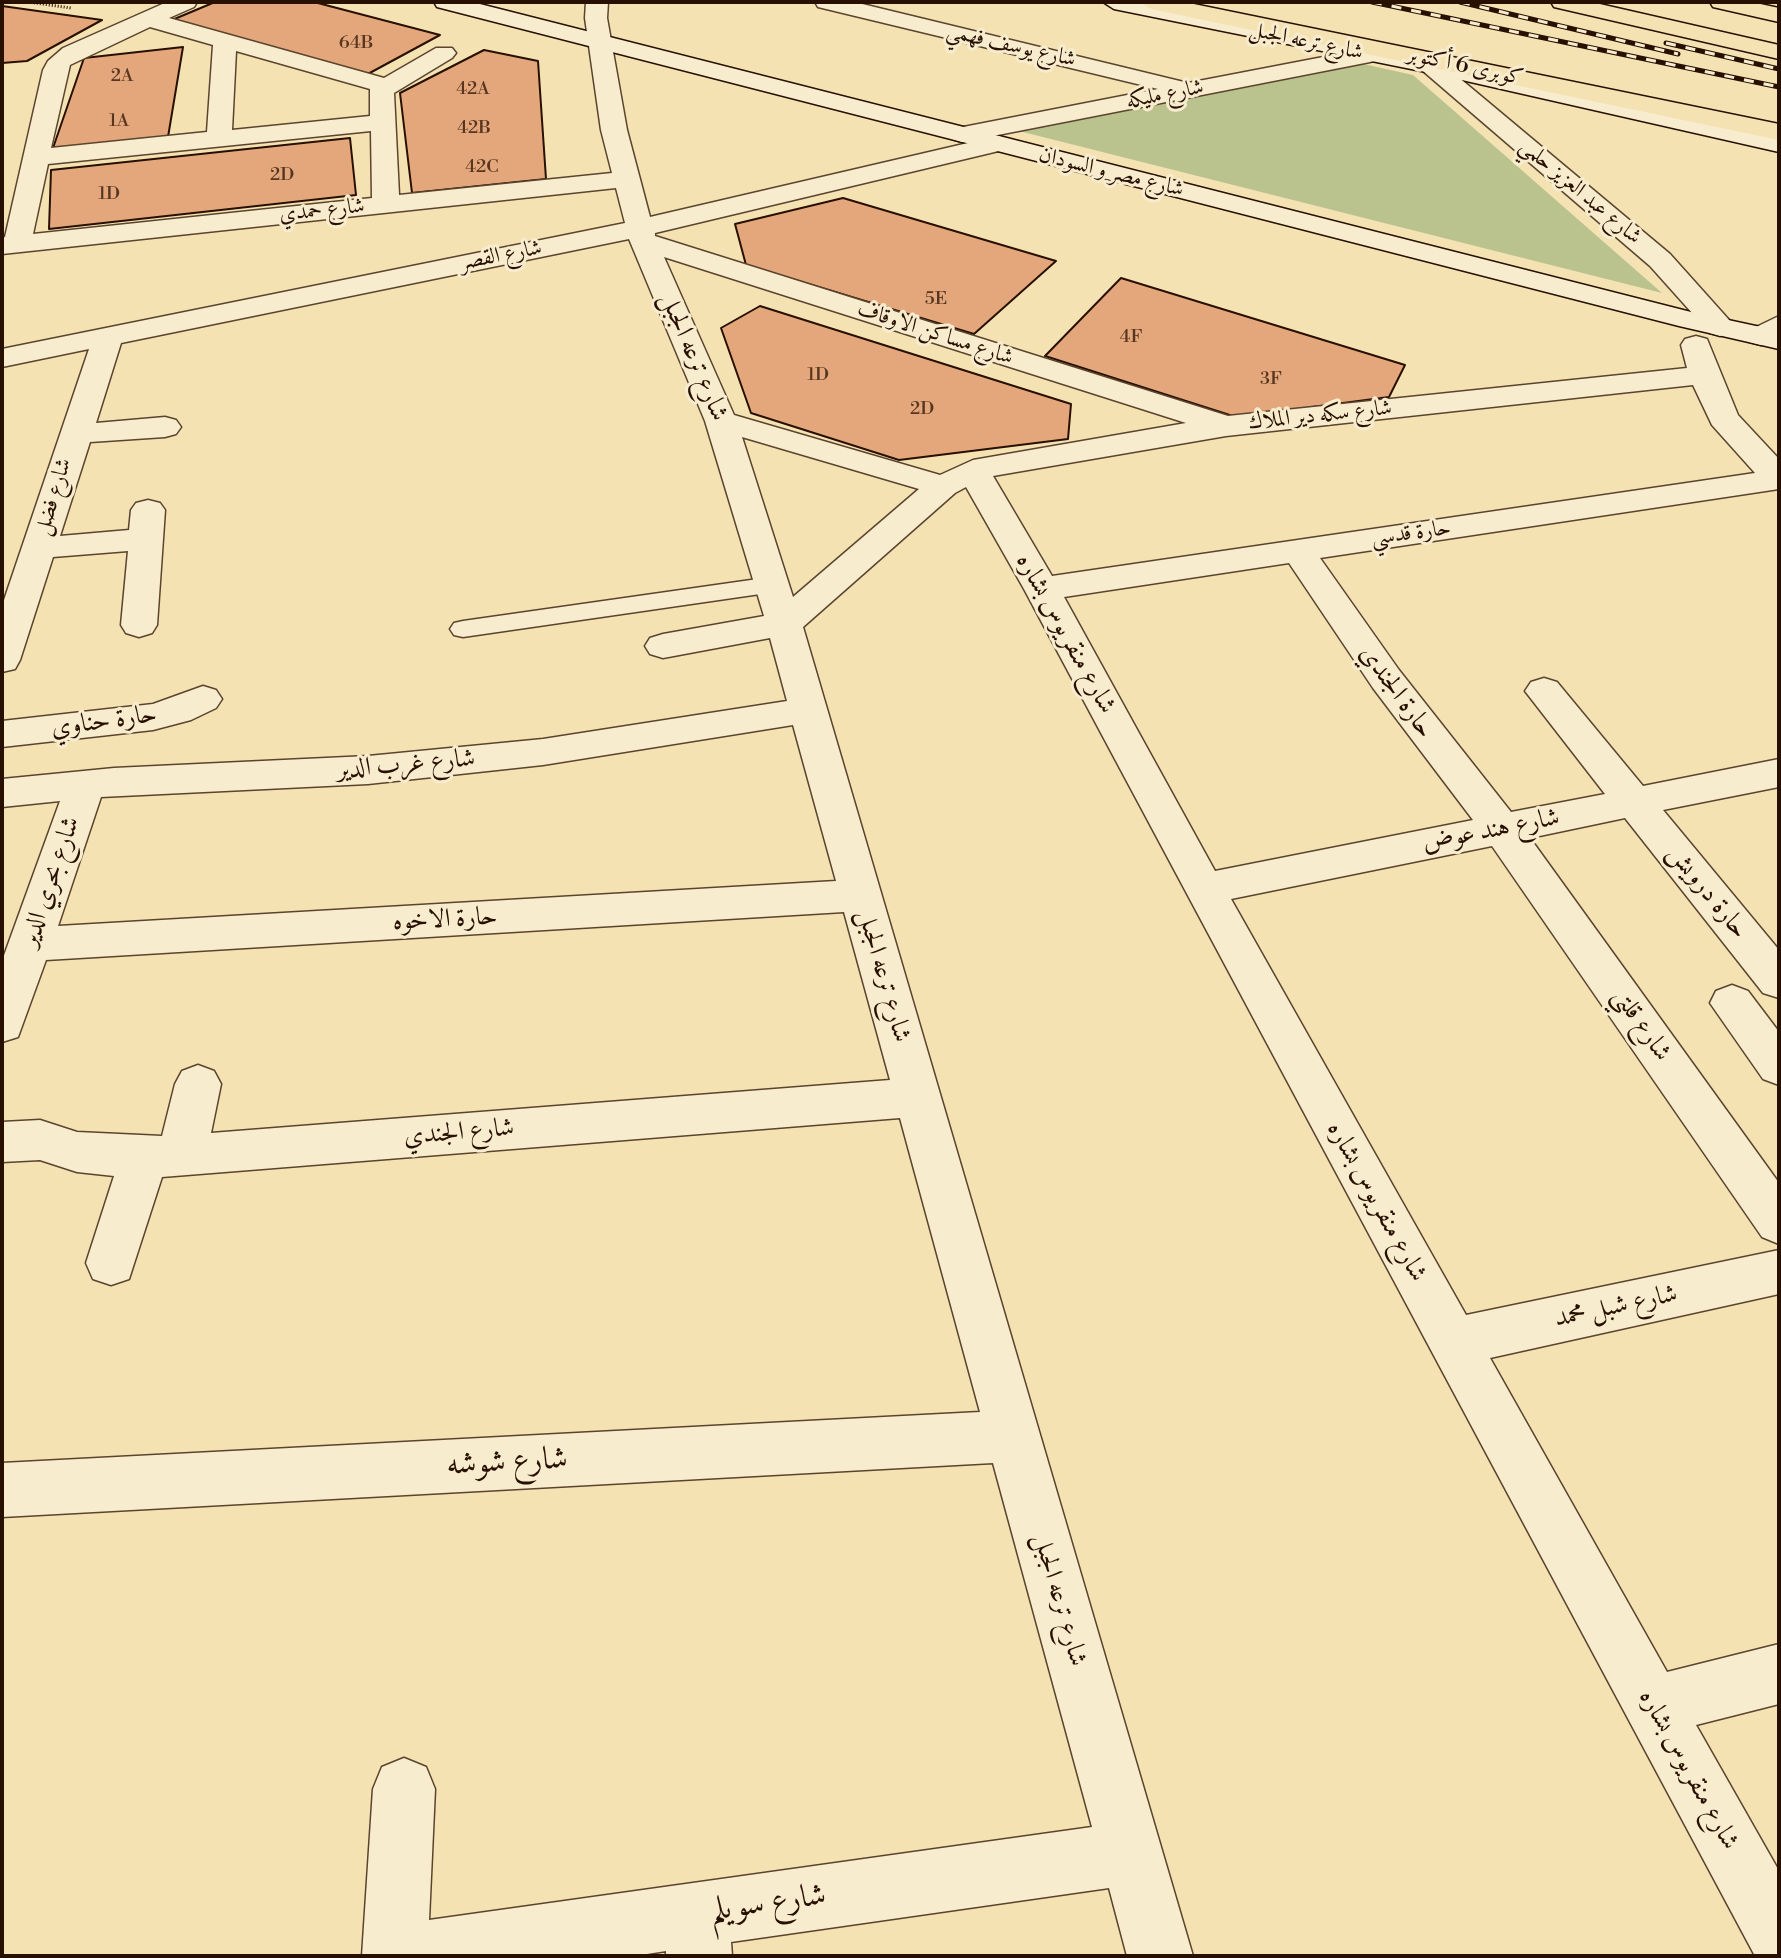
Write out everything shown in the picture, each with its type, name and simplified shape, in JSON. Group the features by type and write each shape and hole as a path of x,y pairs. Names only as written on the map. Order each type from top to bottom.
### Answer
{"main road":[{"name":"كوبرى 6 أكتوبر","path":"1151,2 1779,132"},
{"name":"كوبرى 6 أكتوبر","path":"1239,2 1779,111"},
{"path":"1562,2 1779,52"},
{"path":"1721,2 1779,15"}],"street":[{"path":"10,245 36,157 55,70 60,61 71,53 186,2"},
{"name":"شارع مصر و السودان","path":"445,2 599,22 959,134 1689,320 1773,334"},
{"name":"شارع يوسف فهمي","path":"826,2 1195,90"},
{"name":"شارع ترعه الجبل","path":"1114,2 1431,66 1779,144"},
{"path":"148,19 385,86"},
{"name":"شارع ترعه الجبل","path":"599,22 614,130 642,234 721,421 778,605 1160,1956"},
{"path":"219,138 225,40"},
{"path":"386,205 382,90 444,53"},
{"name":"شارع مليكه","path":"959,134 1370,55"},
{"name":"شارع عبد العزيز حلمي","path":"1431,66 1660,260 1720,327"},
{"path":"36,157 383,122"},
{"name":"شارع القصر","path":"2,358 642,234 998,144"},
{"name":"شارع حمدي","path":"10,245 628,179"},
{"name":"شارع مساكن الاوقاف","path":"642,234 1226,426"},
{"path":"1689,320 1704,375 1723,418 1779,478"},
{"name":"شارع فضل","path":"2,660 109,335"},
{"name":"شارع سكه دير الملاك","path":"721,421 958,478 1226,426 1704,375"},
{"path":"74,434 165,427"},
{"path":"663,646 778,605 958,478"},
{"name":"شارع منقريوس بشاره","path":"958,478 1042,589 1779,1935"},
{"name":"حارة قدسي","path":"1042,589 1779,478"},
{"path":"38,548 147,524 139,625"},
{"name":"حارة الجندي","path":"1298,551 1386,679 1502,829"},
{"name":"حارة درويش","path":"1544,691 1779,981"},
{"name":"حارة حناوي","path":"2,734 126,722 178,711 203,699"},
{"name":"شارع غرب الدير","path":"2,793 100,784 368,770 527,754 808,710"},
{"name":"شارع بحري الدير","path":"3,1015 22,933 100,784 126,722"},
{"name":"شارع هند عوض","path":"1204,889 1779,773"},
{"name":"شارع قلتي","path":"1502,829 1779,1222"},
{"name":"حارة الاخوه","path":"22,933 859,895"},
{"path":"1732,1003 1779,1066"},
{"path":"111,1263 198,1084"},
{"name":"شارع الجندي","path":"2,1142 40,1140 77,1152 163,1156 917,1097"},
{"name":"شارع شبل محمد","path":"1453,1342 1779,1272"},
{"name":"شارع شوشه","path":"2,1490 1012,1436"},
{"path":"1653,1706 1779,1674"},
{"path":"395,1956 404,1789"},
{"name":"شارع سويلم","path":"405,1956 697,1935 1131,1853"}],"lane":[{"path":"463,629 778,605"}],"green space":[{"path":"1359,63 1413,75 1662,293 1019,131"}],"building":[{"path":"215,2 314,2 440,35 366,75 172,20"},
{"path":"2,6 102,20 27,61 2,63"},
{"path":"183,47 168,137 53,148 84,58"},
{"path":"484,50 538,61 546,179 412,193 400,93"},
{"path":"350,138 356,195 49,229 51,170"},
{"path":"843,198 1056,261 974,334 746,265 735,224"},
{"path":"1121,278 1405,365 1389,397 1236,417 1045,356"},
{"path":"760,306 1071,404 1068,439 899,460 751,413 721,328"}],"railway":[{"path":"1372,2 1779,87"},
{"path":"1460,2 1678,54"},
{"path":"1666,43 1779,69"}]}
